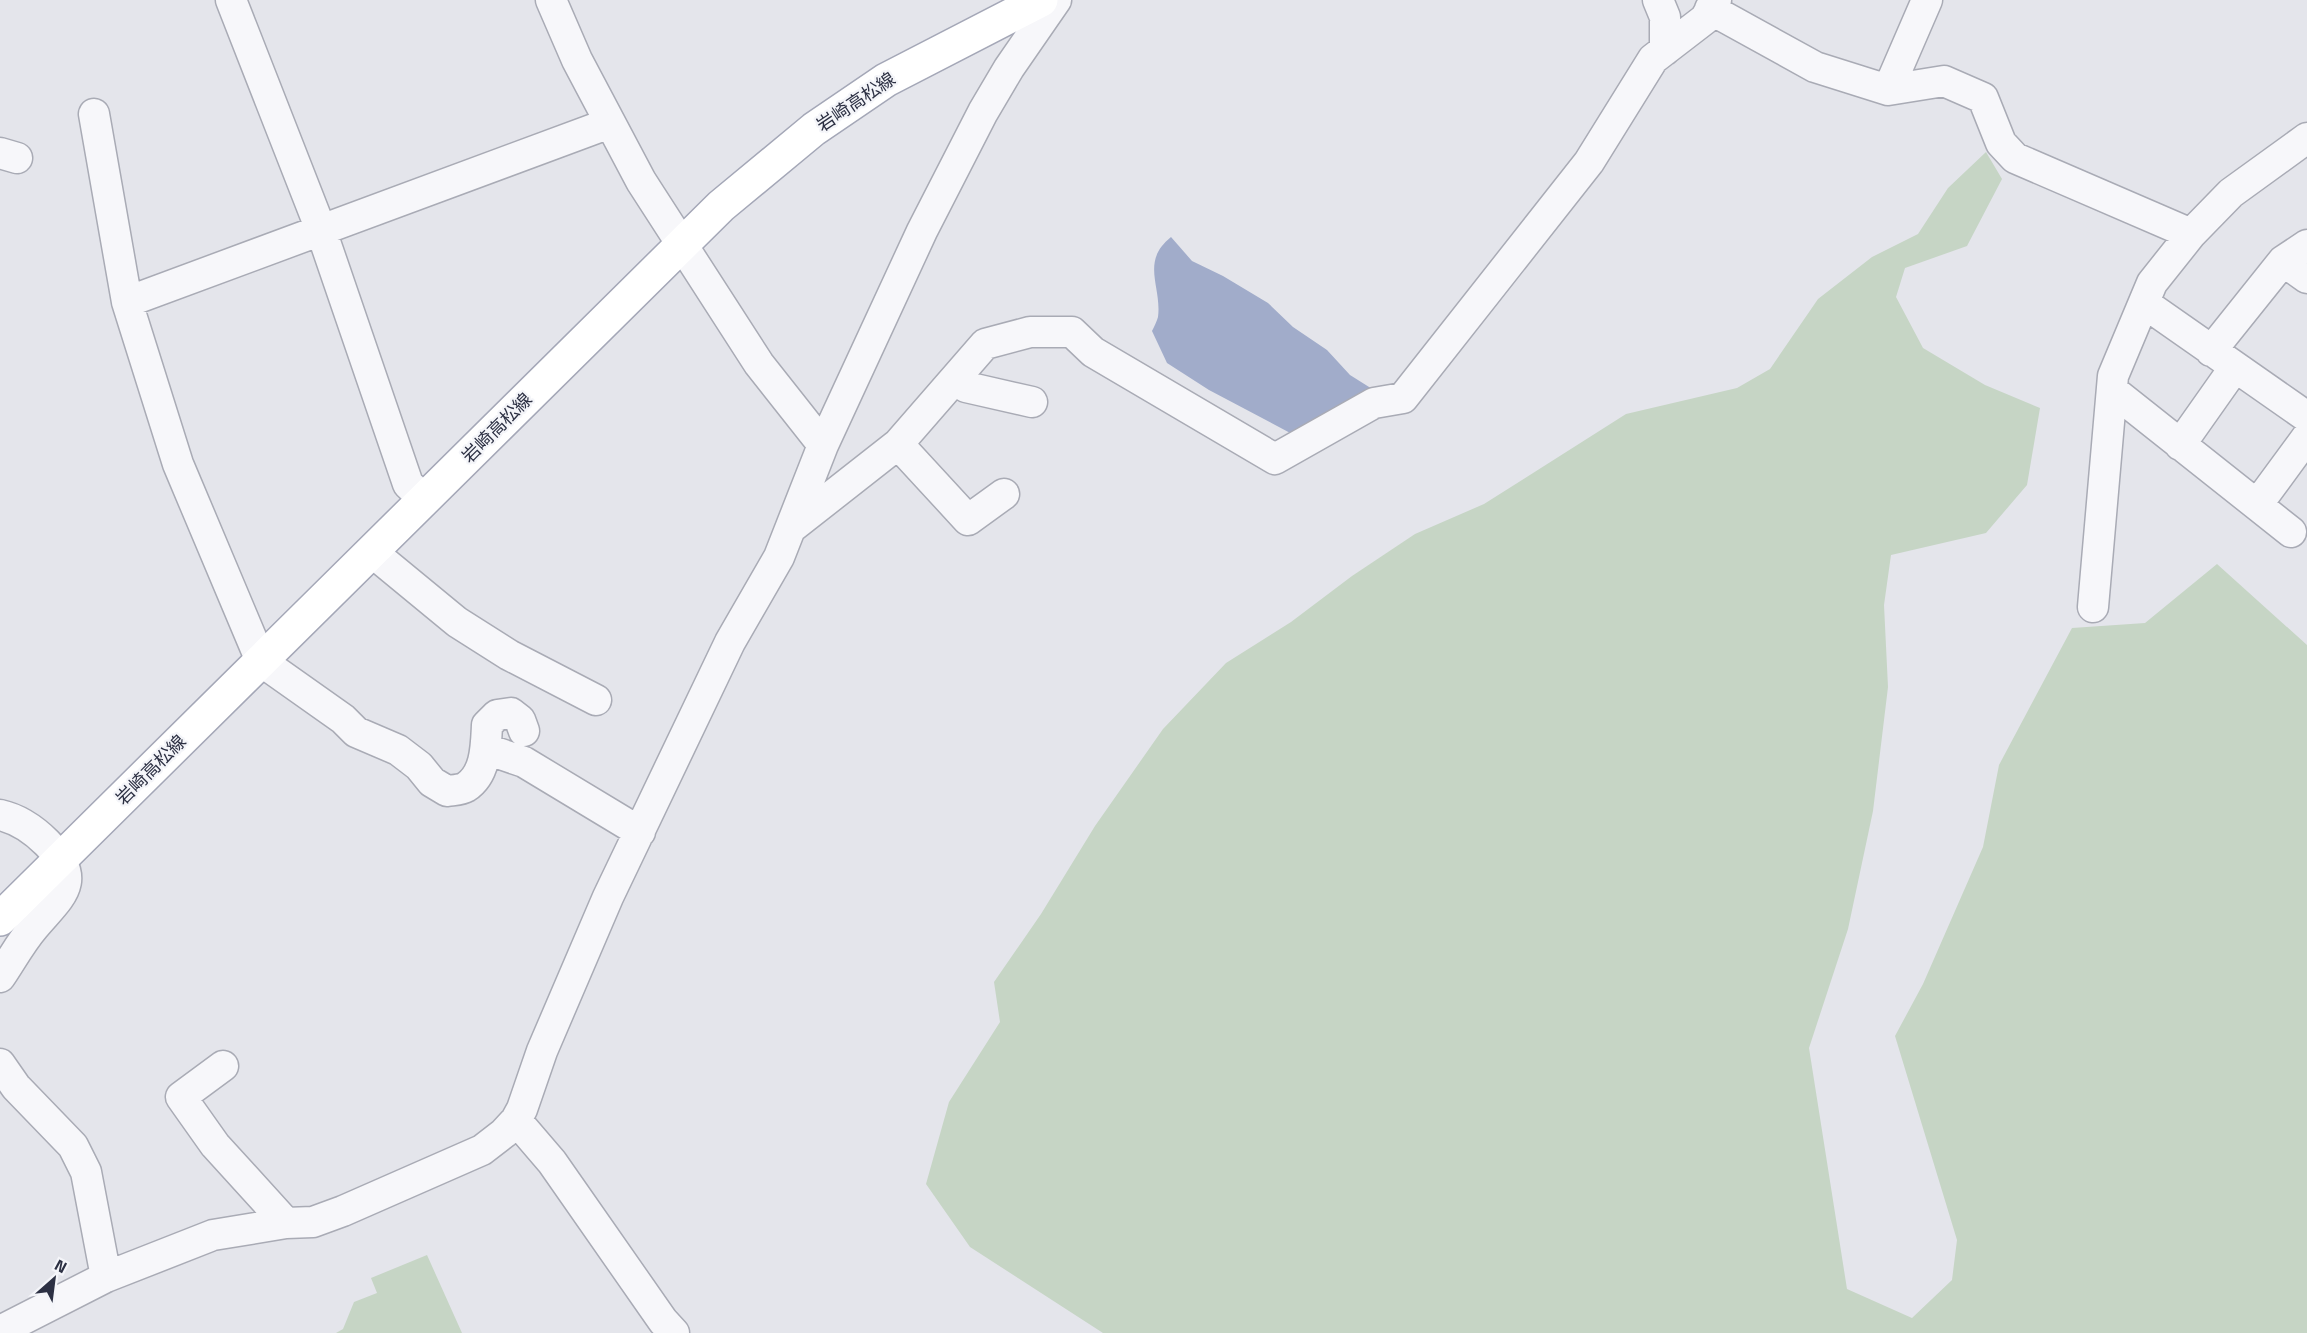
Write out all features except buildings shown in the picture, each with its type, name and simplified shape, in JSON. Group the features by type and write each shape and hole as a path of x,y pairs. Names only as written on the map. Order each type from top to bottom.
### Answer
{"main road":[{"name":"岩崎高松線","path":"0,919 721,206 806,136 886,80 1041,0"}],"street":[{"path":"231,0 321,230 408,484 425,500"},
{"path":"551,0 576,60 641,181 759,364 824,445"},
{"path":"0,1331 106,1277 213,1235 286,1223 313,1222 438,1171 482,1150 504,1133 516,1120 542,1051 594,930 730,642 779,557 824,445 922,231 972,132 1009,68 1056,0"},
{"path":"1658,0 1665,17 1665,50"},
{"path":"1888,90 1927,0"},
{"path":"792,528 898,444 985,344 1030,332 1072,332 1094,352 1275,459 1374,403 1403,398 1589,162 1653,59 1705,19 1713,5 1815,67 1888,90 1944,81 1983,98 2001,143 2015,158 2191,234"},
{"path":"93,114 127,302 178,464 261,661 343,719 356,732 398,750 419,766 432,782 447,791 465,788 478,775 486,749 487,725 497,715 511,713 520,720 524,731"},
{"path":"127,302 610,123"},
{"path":"2093,607 2113,376 2152,284 2191,234 2231,194 2307,138"},
{"path":"2211,351 2299,261"},
{"path":"2144,303 2307,417"},
{"path":"2180,444 2235,368"},
{"path":"955,379 966,387 1032,402"},
{"path":"2112,390 2291,532"},
{"path":"2257,505 2307,437"},
{"path":"898,444 968,520 1004,494"},
{"path":"372,552 457,622 509,655 596,700"},
{"path":"486,749 524,762 640,832"},
{"path":"0,816 14,818 41,837 62,858 67,880 61,898 32,929 0,977"},
{"path":"0,1064 16,1087 73,1146 86,1172 106,1277"},
{"path":"223,1066 181,1097 214,1145 286,1223"},
{"path":"516,1120 552,1162 663,1321 674,1333"}],"green space":[{"path":"1986,152 2002,179 1967,246 1905,268 1896,297 1923,348 1985,385 2040,408 2027,485 1986,533 1891,555 1884,605 1888,687 1873,811 1848,929 1809,1048 1847,1289 1912,1318 1952,1280 1957,1240 1895,1036 1923,984 1983,847 1999,765 2072,628 2145,623 2217,564 2307,645 2307,1333 1103,1333 970,1247 926,1184 949,1102 1000,1022 994,982 1041,914 1095,826 1163,729 1226,663 1291,622 1352,576 1415,534 1484,504 1626,414 1737,388 1770,369 1818,299 1872,257 1918,234 1948,188"},
{"path":"427,1255 462,1333 336,1333 343,1329 354,1302 377,1293 371,1278"}],"water":[{"path":"1171,237 1192,261 1223,276 1268,303 1293,327 1327,350 1350,375 1377,392 1294,435 1209,390 1167,363 1152,331 1158,317 1154,265 1162,246"}]}
